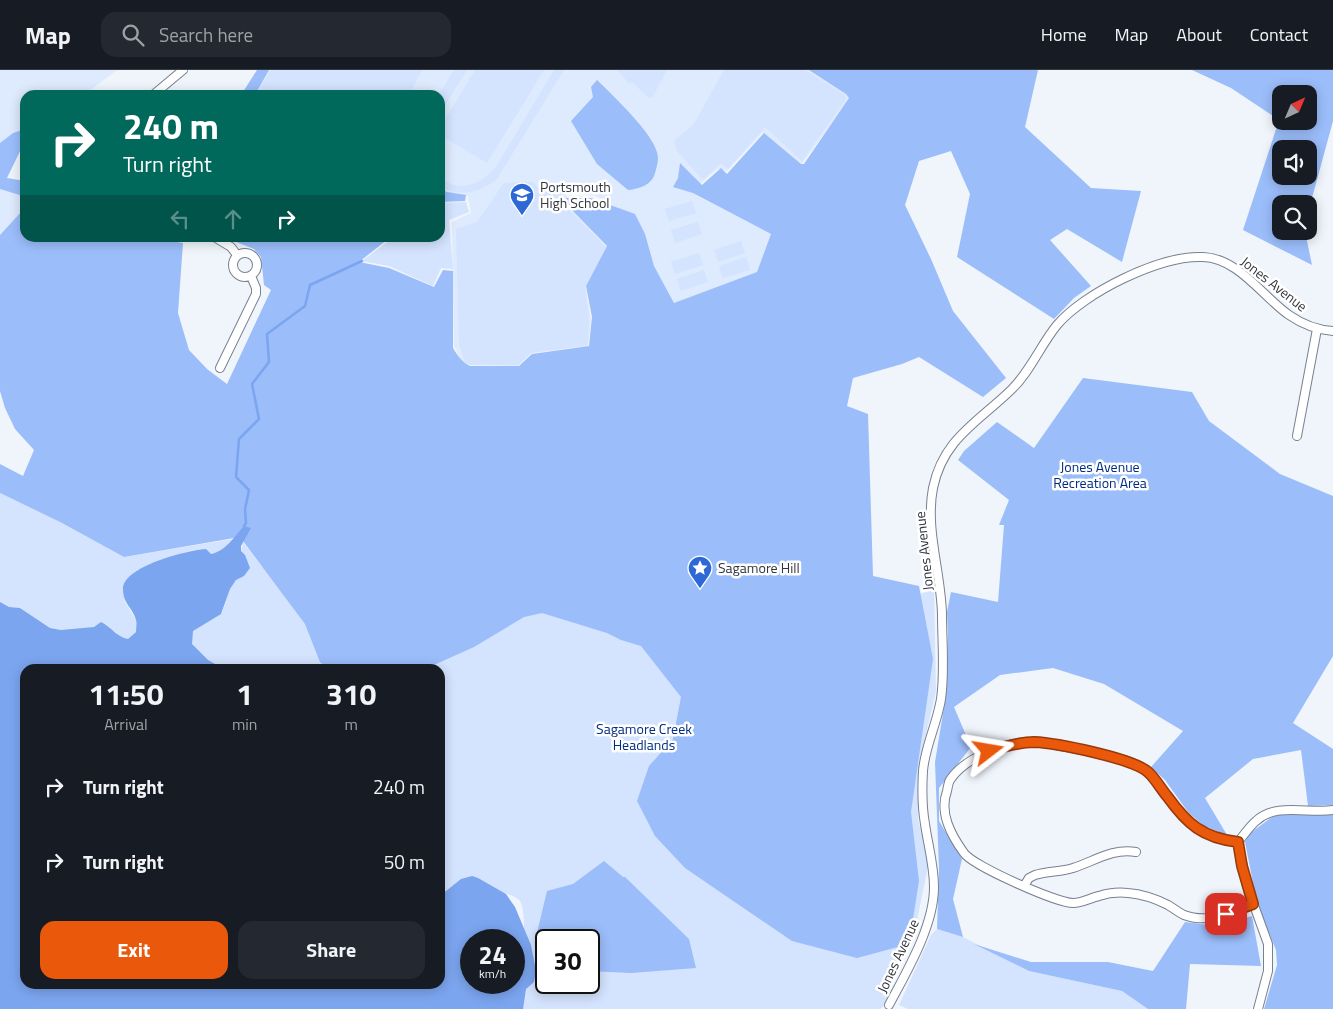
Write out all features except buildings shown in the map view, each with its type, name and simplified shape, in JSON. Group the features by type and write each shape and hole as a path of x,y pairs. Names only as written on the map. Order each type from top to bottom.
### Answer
{"street":[{"path":"159,90 183,70"},
{"path":"222,242 237,255"},
{"path":"248,253 256,259 256,270 251,276 241,277 235,273 232,264 237,255 248,253"},
{"name":"Jones Avenue","path":"889,1005 914,956 932,909 934,888 933,865 924,814 923,771 925,757 940,705 942,673 941,599 931,507 935,479 953,443 1012,389 1057,325 1077,306 1100,291 1135,274 1174,260 1204,257 1224,262 1240,273 1290,316 1317,330 1333,331"},
{"path":"220,368 256,294 256,288 251,276"},
{"path":"1297,436 1317,330"},
{"path":"1238,842 1200,832 1189,824 1149,773 1136,764 1047,743 1032,742 989,751 965,765 950,780 943,800 945,818 955,841 966,857 1024,886 1066,902 1075,903 1115,892 1142,895 1168,905 1184,915 1199,918 1211,918 1253,904"},
{"path":"1258,1009 1266,984 1269,956 1264,931 1253,904 1242,866 1238,842 1257,819 1266,814 1279,811 1323,812 1333,810"},
{"path":"1024,886 1035,874 1076,867 1109,853 1119,851 1136,852"}],"shaded area":[{"path":"0,70 117,70 91,90 20,90 20,131 13,133 0,143"},
{"name":"Portsmouth High School","path":"269,70 818,70 852,95 799,168 762,133 727,171 717,169 702,182 696,195 771,234 757,272 674,303 654,266 637,219 596,196 564,190 572,209 608,248 586,288 591,320 588,346 532,353 518,366 464,365 454,346 452,222 471,213 468,196 445,193 445,90 258,90"},
{"path":"0,189 20,194 20,213 0,235"},
{"path":"244,526 251,528 241,546 241,551 245,555 250,568 244,576 236,580 230,589 221,614 193,631 192,644 208,660 215,664 20,664 20,989 445,989 445,891 461,879 472,876 506,894 515,907 524,929 460,929 460,994 525,994 525,931 531,945 535,976 534,982 526,989 523,1009 0,1009 0,602 9,607 20,608 50,628 61,630 94,627 101,622 128,639 136,632 136,621 126,602 123,589 126,581 134,573 145,566 186,552 206,549 211,554 226,547"}],"green space":[{"path":"257,70 269,70 258,90 244,90"},
{"path":"271,70 422,70 412,90 259,90"},
{"path":"454,70 467,70 445,105 445,90 442,90"},
{"path":"475,70 544,70 487,163 445,138 445,120"},
{"path":"554,70 564,70 497,179 484,188 470,192 455,192 445,189 445,180 455,185 470,185 484,178 496,167"},
{"path":"618,70 667,70 652,98 649,98 632,82 629,84"},
{"path":"724,70 805,70 845,95 846,99 802,161 765,127 728,169 721,163 703,180 677,151 674,141 694,124"},
{"path":"809,70 1038,70 1025,127 1091,188 1141,191 1122,262 1067,229 1050,240 1091,286 1074,298 1054,319 957,257 970,194 951,151 919,161 905,205 953,311 1006,378 983,397 919,357 902,364 853,378 847,406 868,414 873,576 919,586 933,659 911,812 919,881 909,944 857,958 792,941 685,868 655,836 637,801 649,766 673,739 681,697 641,646 621,640 607,633 542,613 524,617 474,647 436,664 322,664 305,624 240,537 124,557 62,523 0,493 0,464 23,476 34,450 15,429 5,408 0,391 0,235 20,213 20,242 183,243 178,313 189,350 207,369 227,384 271,290 264,285 261,257 254,249 236,242 384,242 359,262 389,268 434,287 443,270 453,271 453,348 457,354 462,361 470,366 519,366 532,354 589,346 592,317 586,286 607,246 570,208 566,198 591,198 635,214 645,234 654,266 674,303 757,272 771,234 693,193 673,187 678,178 680,163 702,185 721,168 727,174 764,133 801,164 804,164 849,98 846,94"},
{"path":"1192,70 1333,70 1333,121 1317,180 1317,140 1272,140 1276,130 1318,130 1318,85 1272,85 1272,115 1231,88"},
{"path":"597,80 634,117 651,139 656,149 658,160 651,181 636,189 628,190 597,164 571,121 593,97 591,87"},
{"path":"20,131 20,151 7,178 20,180 20,195 0,189 0,143 13,133"},
{"path":"1272,141 1272,185 1316,185 1313,195 1272,195 1272,240 1307,240 1312,265 1243,230"},
{"path":"533,182 540,189 559,187 569,210 606,247 585,287 589,318 588,345 531,353 518,365 470,365 465,362 459,344 456,229 477,222 504,183"},
{"path":"445,191 466,195 465,201 445,202"},
{"path":"692,201 696,213 669,221 665,209"},
{"path":"466,202 469,212 449,220 453,269 441,268 433,286 389,266 362,261 388,242 445,242 445,203"},
{"path":"698,222 702,234 675,243 671,230"},
{"path":"741,241 745,253 718,262 714,250"},
{"path":"699,253 703,265 675,274 671,262"},
{"path":"746,257 750,270 723,278 719,266"},
{"path":"704,270 708,282 681,291 677,279"},
{"name":"Jones Avenue Recreation Area","path":"1083,378 1192,392 1209,421 1280,474 1333,496 1333,656 1293,723 1333,749 1333,805 1308,806 1301,750 1253,759 1205,798 1227,835 1204,826 1188,812 1165,780 1151,767 1183,731 1104,684 1053,668 1000,675 954,707 971,747 939,788 939,821 962,859 953,899 963,937 937,929 939,869 935,762 946,695 947,612 951,592 998,602 1004,525 999,525 1009,500 958,460 964,451 997,422 1034,448"},
{"path":"0,493 62,523 124,557 233,539 228,546 218,552 210,554 193,550 137,571 123,588 125,602 136,620 136,632 128,639 120,637 116,632 94,627 77,630 50,628 20,608 9,607 0,602"},
{"name":"Sagamore Creek Headlands","path":"243,542 262,567 279,562 813,623 934,590 936,691 919,764 918,819 929,862 917,920 906,944 909,944 884,1006 880,1009 515,1009 517,994 525,994 525,929 522,906 518,899 511,895 493,891 445,891 445,664 203,664 193,655 179,608 222,613 230,589 236,580"},
{"path":"1276,814 1333,814 1333,1009 1264,1009 1277,965 1276,950 1257,903 1245,842 1249,834"},
{"path":"604,861 625,877 689,939 696,968 631,973 600,972 600,929 538,929 547,891 573,884"},
{"path":"1252,916 1261,966 1190,964 1186,1009 1148,1009 1122,991 1029,971 974,944 1031,962 1108,962 1153,971 1185,922 1217,926"},
{"path":"937,929 963,937 1029,971 1122,991 1148,1009 908,1009 899,1005 931,935"}],"waterway":[{"path":"244,526 246,523 245,509 249,490 236,477 239,439 259,419 252,384 269,362 267,334 305,306 310,285 362,261"}],"place":[{"name":"Portsmouth High School","path":"522,216"},
{"name":"Sagamore Hill","path":"700,589"}],"route":[{"path":"989,751 1032,742 1047,743 1136,764 1149,773 1189,824 1200,832 1238,842 1242,866 1253,904 1242,910 1226,914"}]}
